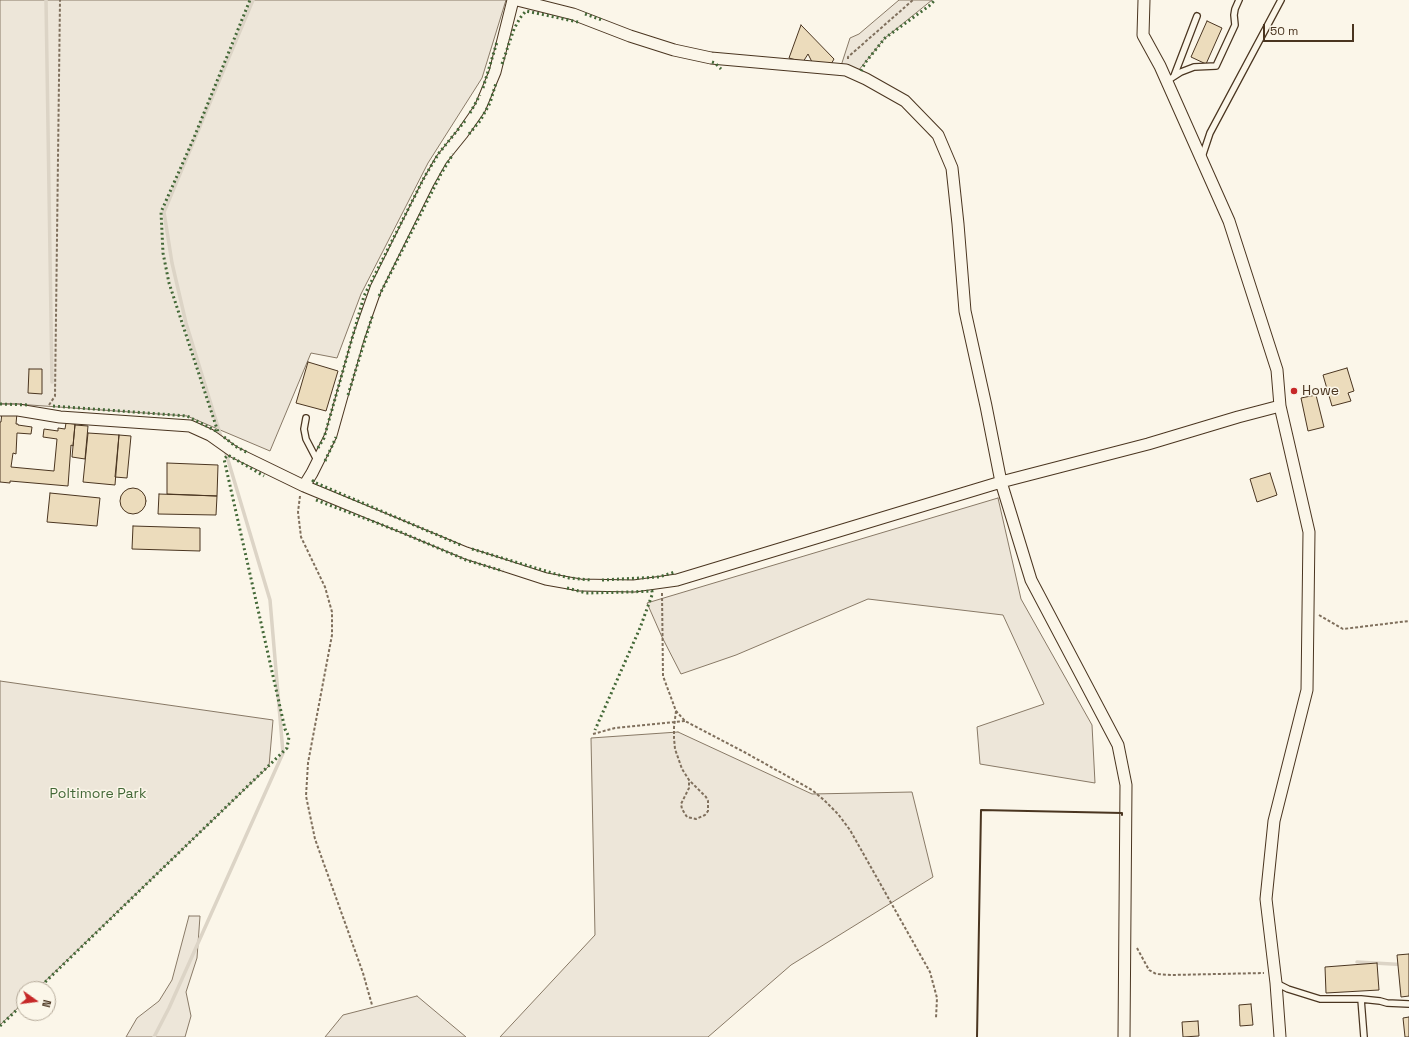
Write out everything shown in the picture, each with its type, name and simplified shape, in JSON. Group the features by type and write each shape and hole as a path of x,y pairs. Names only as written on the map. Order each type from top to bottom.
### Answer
{"street":[{"path":"304,486 331,436 358,339 376,288 428,183 438,166 480,108 495,72 513,0"},
{"path":"517,0 573,14 630,36 674,50 711,58 846,70 866,79 905,101 938,135 952,168 965,311 1001,482 1031,580 1118,746 1126,785 1124,1037"},
{"path":"1144,0 1143,35 1160,66 1170,79 1229,221 1277,370 1280,406 1309,532 1307,690 1274,821 1266,899 1280,1037"},
{"path":"0,410 18,410 60,417 190,426 210,435 234,452 304,486 466,553 546,579 580,585 634,586 677,580 1001,482 1148,444 1280,406"}],"lane":[{"path":"1170,79 1181,72 1194,67 1216,66 1235,25 1234,15 1239,0"},
{"path":"1202,159 1210,133 1282,0"},
{"path":"1170,79 1197,16"},
{"path":"306,418 304,429 306,439 318,462"},
{"path":"1275,978 1288,989 1320,999 1361,999 1387,1003 1409,1004"},
{"path":"1361,999 1364,1037"}],"path":[{"path":"43,414 54,396 60,0"},
{"path":"846,70 848,57 913,0"},
{"path":"304,486 299,498 298,512 301,537 325,587 332,612 332,634 308,763 306,796 315,839 363,973 372,1005"},
{"path":"662,582 663,676 676,711 684,721 746,753 812,790 838,814 850,830 930,972 937,998 936,1018"},
{"path":"1308,608 1342,629 1409,621"},
{"path":"676,711 674,722 675,749 682,770 689,780 706,797 709,806 705,815 696,819 687,817 681,804 688,788 689,780"},
{"path":"593,734 615,728 684,721"},
{"path":"1124,935 1132,938 1149,970 1156,974 1275,978"}],"green space":[{"path":"0,0 506,0 482,78 428,163 361,294 337,358 311,353 270,451 187,416 0,404"},
{"path":"899,0 932,0 885,38 858,71 840,69 850,38 859,34"},
{"path":"998,498 1021,599 1092,725 1095,783 980,764 977,727 1044,704 1003,615 868,599 736,655 681,674 647,603"},
{"name":"Poltimore Park","path":"0,681 273,720 269,766 45,981 16,981 16,1010 0,1025"},
{"path":"678,732 812,794 912,792 933,877 791,965 708,1037 500,1037 595,935 591,738"},
{"path":"189,916 200,916 197,958 186,992 191,1016 185,1037 126,1037 137,1018 159,1001 172,980"},
{"path":"417,996 466,1037 325,1037 343,1015"}],"building":[{"path":"1207,21 1222,28 1206,64 1191,57"},
{"path":"801,25 834,59 830,66 813,64 808,54 803,62 789,58"},
{"path":"308,362 338,371 326,411 296,403"},
{"path":"1347,368 1354,391 1348,393 1351,401 1332,406 1323,375"},
{"path":"29,369 42,369 42,394 28,393"},
{"path":"1316,395 1324,427 1308,431 1301,398"},
{"path":"2,412 17,413 16,424 32,427 31,434 17,433 16,454 13,453 11,467 54,471 57,439 43,437 44,429 58,431 58,428 65,429 66,423 75,424 73,446 71,445 68,486 10,481 10,483 0,482 0,422"},
{"path":"75,425 88,426 85,459 72,457"},
{"path":"88,433 119,435 115,485 83,482"},
{"path":"119,435 131,436 127,478 115,477"},
{"path":"167,463 218,465 217,496 167,494"},
{"path":"1270,473 1277,495 1257,502 1250,479"},
{"path":"133,488 142,492 146,501 142,510 133,514 124,510 120,501 124,492"},
{"path":"50,493 100,498 97,526 47,522"},
{"path":"159,494 217,496 216,515 158,514"},
{"path":"133,526 200,528 200,551 132,549"},
{"path":"1409,954 1409,996 1401,997 1397,955"},
{"path":"1377,963 1379,990 1326,993 1325,967"},
{"path":"1251,1004 1253,1025 1240,1026 1239,1005"},
{"path":"1409,1017 1409,1037 1405,1037 1403,1018"},
{"path":"1198,1021 1199,1036 1183,1037 1182,1022"}],"waterway":[{"path":"46,0 52,382"},
{"path":"222,440 186,323 172,263 164,212 253,0"},
{"path":"154,1037 169,1008 283,753 270,600 225,450"},
{"path":"1357,962 1409,965"}],"hedge":[{"path":"53,406 187,416 218,432 169,283 163,253 161,212 193,140 250,0"},
{"path":"861,71 865,63 885,38 935,0"},
{"path":"502,64 514,29 526,11 578,22"},
{"path":"585,14 602,20"},
{"path":"483,88 497,42"},
{"path":"712,62 721,69"},
{"path":"469,134 480,121 490,103 496,83"},
{"path":"470,113 480,95"},
{"path":"318,448 324,438 364,296 425,176 439,153 465,121"},
{"path":"379,296 441,174 453,154"},
{"path":"348,395 373,314"},
{"path":"0,404 30,405"},
{"path":"224,437 235,446 248,453"},
{"path":"325,461 336,437"},
{"path":"46,981 287,748 289,737 285,729 224,459 228,455 264,476"},
{"path":"314,480 313,481 316,483 463,546"},
{"path":"316,500 398,531 466,560 503,571"},
{"path":"472,549 569,578 591,580"},
{"path":"602,580 659,577 675,572"},
{"path":"567,588 586,593 652,591 652,595 640,628 595,730"},
{"path":"0,1026 16,1011"}],"wall":[{"path":"977,1037 981,810 1122,813 1122,815"}],"place":[{"name":"Howe","path":"1294,391"}]}
